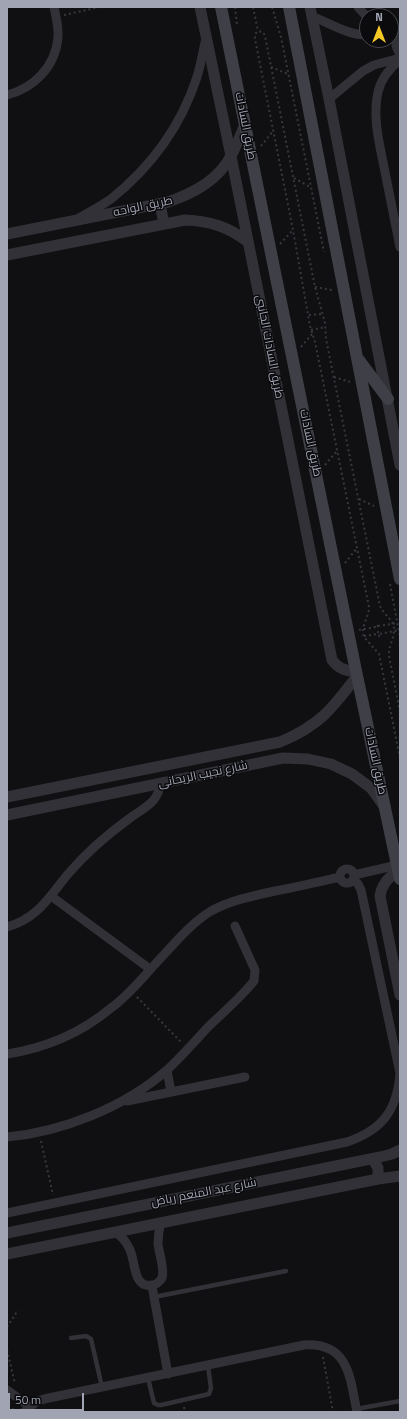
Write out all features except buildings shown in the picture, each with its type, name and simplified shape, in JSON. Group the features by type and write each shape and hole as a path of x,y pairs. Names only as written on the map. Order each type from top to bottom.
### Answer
{"main road":[{"name":"طريق السادات","path":"221,7 356,674 398,872"},
{"path":"289,7 357,357 395,581"},
{"path":"357,357 388,399"}],"street":[{"path":"7,95 28,87 43,74 54,57 58,37 54,7"},
{"name":"طريق السادات الجانبى","path":"200,7 232,156 332,660 342,669 356,674"},
{"path":"310,12 343,31 359,35"},
{"path":"310,12 329,99 400,465"},
{"path":"77,220 110,200 139,175 164,145 183,112 198,76 206,38"},
{"path":"329,99 363,71 374,65 400,59"},
{"path":"400,59 392,66 384,78 378,91 376,104 379,142 400,247"},
{"name":"طريق الواحه","path":"7,234 160,204 187,196 205,185 220,172 232,156 245,125"},
{"path":"160,204 164,224"},
{"name":"طريق الواحه","path":"7,255 186,220 199,220 225,227 248,242"},
{"name":"شارع نجيب الريحانى","path":"7,797 280,742 298,735 314,725 328,712 356,674"},
{"path":"280,742 284,758"},
{"name":"شارع نجيب الريحانى","path":"7,815 284,758 308,759 331,764 352,774 371,788 385,806"},
{"path":"7,927 27,918 41,907 69,874 108,835 152,803 158,794 160,783"},
{"path":"353,877 398,872"},
{"path":"398,872 386,881 381,890 380,896 400,995"},
{"path":"7,1054 24,1052 48,1045 92,1023 112,1008 186,930 198,920 226,904 240,899 340,877 342,881 346,883 350,882 353,877"},
{"path":"7,1213 347,1142 361,1137 375,1128 386,1117 394,1104 399,1089 400,1073 361,890 353,877"},
{"path":"51,896 150,969"},
{"path":"7,1137 39,1132 87,1117 119,1102 144,1087 167,1070 254,981 255,970 235,926"},
{"path":"167,1070 171,1092"},
{"path":"119,1102 246,1077"},
{"name":"شارع عبد المنعم رياض","path":"7,1233 392,1154 400,1150"},
{"path":"373,1158 378,1168 378,1178"},
{"name":"شارع عبد المنعم رياض","path":"7,1254 378,1178 400,1176"},
{"path":"115,1232 126,1241 130,1248 137,1278 143,1284 152,1286 159,1282 162,1274 158,1244 161,1222"},
{"path":"152,1286 168,1374"},
{"path":"7,1390 18,1398 27,1409 36,1402 44,1399 304,1345 321,1346 336,1353 346,1366 356,1411"}],"lane":[{"path":"154,1297 286,1271"},
{"path":"71,1338 86,1336 91,1339 102,1388"},
{"path":"148,1378 154,1402 161,1405 209,1394 211,1388 208,1366"},
{"path":"356,1411 400,1401"}],"path":[{"path":"56,17 100,7"},
{"path":"253,7 258,31 255,34 255,39 293,230 308,315 369,607 367,618 362,630 364,637 378,654 400,758"},
{"path":"272,7 281,37 325,256"},
{"path":"258,31 263,32 265,36 315,287 325,327 326,339 380,606 392,624 394,631 389,656 400,712"},
{"path":"271,67 288,74"},
{"path":"260,147 273,131"},
{"path":"294,178 311,187"},
{"path":"280,244 293,230"},
{"path":"315,287 332,288 333,297"},
{"path":"308,315 322,314"},
{"path":"311,330 325,327"},
{"path":"301,348 312,334"},
{"path":"334,377 350,382 348,375"},
{"path":"325,465 337,450"},
{"path":"358,499 374,506 373,499"},
{"path":"345,563 357,548"},
{"path":"395,581 397,623 400,637"},
{"path":"359,630 397,623"},
{"path":"360,637 377,634 379,636 380,634 399,630"},
{"path":"130,990 188,1048"},
{"path":"39,1132 55,1203"},
{"path":"7,1327 18,1310"},
{"path":"321,1346 333,1412"},
{"path":"7,1350 18,1398"}]}
